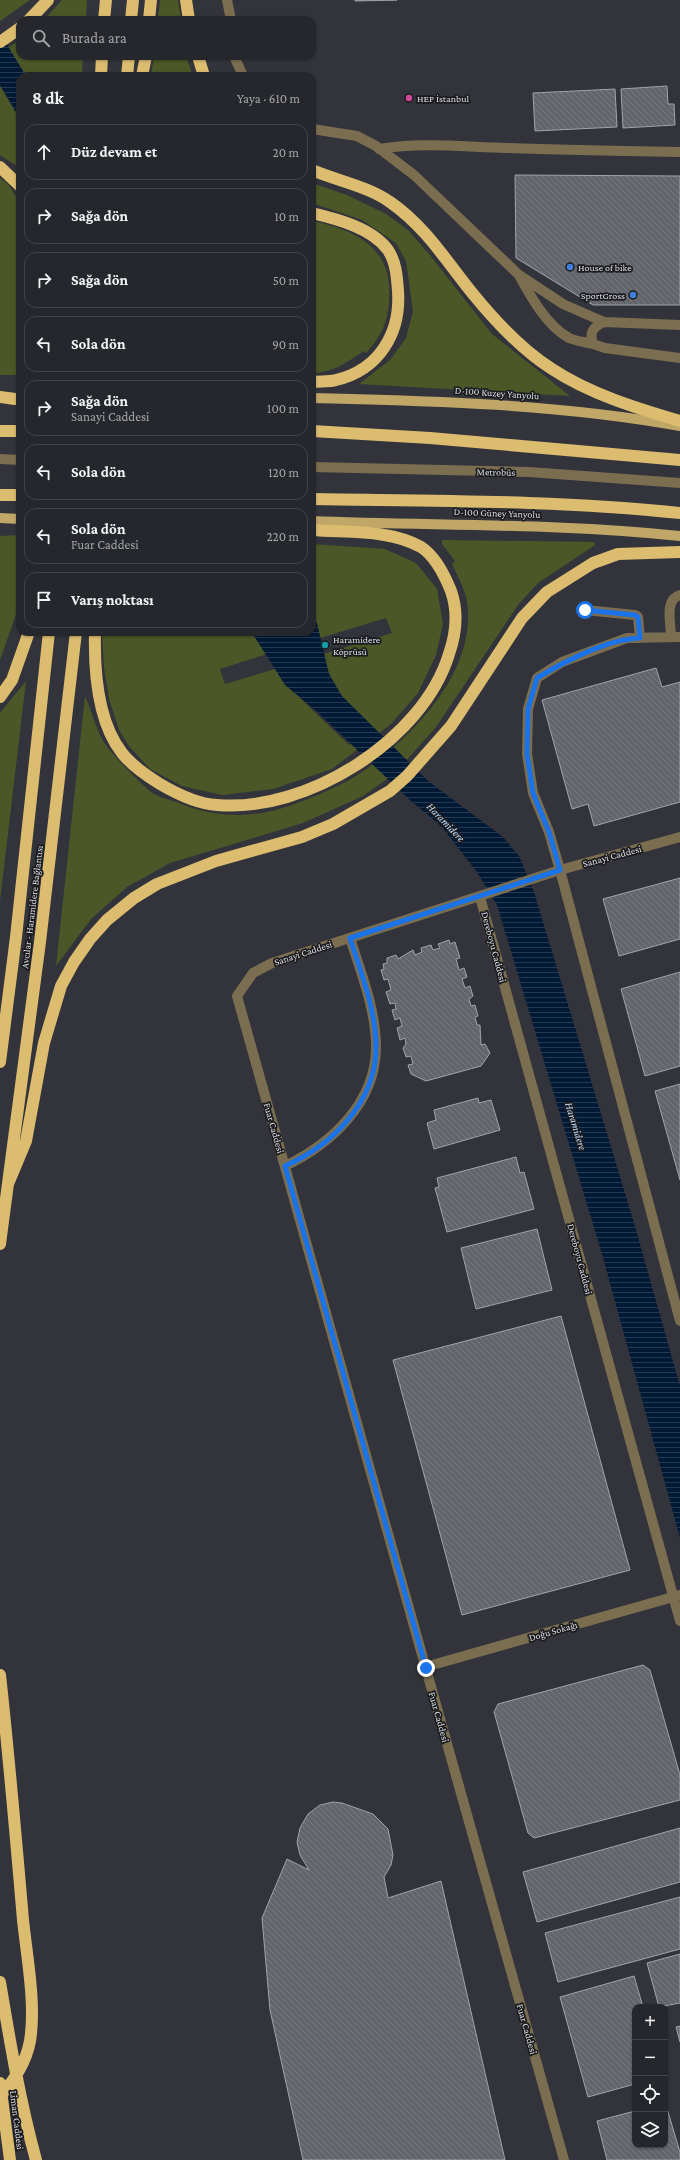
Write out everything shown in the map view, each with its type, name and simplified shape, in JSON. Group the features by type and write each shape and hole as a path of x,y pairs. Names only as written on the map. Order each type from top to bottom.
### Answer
{"highway":[{"path":"33,16 48,0"},
{"path":"104,16 106,0"},
{"path":"131,16 132,0"},
{"path":"150,16 151,0"},
{"path":"186,0 188,16"},
{"path":"0,42 16,31"},
{"path":"101,72 102,60"},
{"path":"127,72 128,60"},
{"path":"143,72 145,60"},
{"path":"199,60 203,72"},
{"path":"0,167 16,182"},
{"path":"316,171 369,191 390,202 413,220 433,241 473,294 493,317 514,338 552,369 626,405 680,422"},
{"path":"316,214 358,228 375,237 388,250 395,264 399,303 399,314 394,330 388,344 377,358 363,370 337,380 316,382"},
{"path":"0,398 16,399"},
{"path":"0,431 16,431"},
{"path":"316,431 415,437 680,460"},
{"path":"0,495 16,495"},
{"path":"316,499 555,505 680,513"},
{"path":"95,636 99,689 110,732 122,754 149,777 168,789 192,799 216,805 231,806 261,803 285,798 330,780 363,760 383,745 426,702 446,666 454,638 456,617 454,598 447,581 435,560 422,548 403,540 386,536 316,530"},
{"path":"8,1184 26,1141 44,1043 59,992 74,962 108,920 134,898 157,884 216,861 302,837 333,824 376,799 407,776 451,726 522,618 547,592 592,563 618,554 680,552"},
{"path":"0,697 12,680 28,636"},
{"name":"Avcılar - Haramidere Bağlantısı","path":"0,1062 16,937 49,636"},
{"name":"Avcılar - Haramidere Bağlantısı","path":"0,1244 40,942 76,636"},
{"path":"0,1675 27,1962 31,2031 26,2054 21,2067 14,2080 0,2097"},
{"path":"0,1982 12,2057 27,2127 36,2160"},
{"name":"Liman Caddesi","path":"0,2083 10,2160"}],"main road":[{"name":"D-100 Kuzey Yanyolu","path":"316,398 403,400 527,407 598,414 680,426"},
{"path":"0,518 16,519"},
{"name":"D-100 Güney Yanyolu","path":"316,521 495,524 634,531 680,536"}],"street":[{"path":"227,0 229,16"},
{"path":"236,60 241,72"},
{"path":"316,130 358,136 380,149 414,175 519,275 563,304 604,322 680,325"},
{"path":"380,149 403,145 446,145 505,148 680,152"},
{"path":"519,275 542,314 571,339 605,348 680,358"},
{"path":"593,344 592,331 596,326 604,322"},
{"path":"0,459 16,460"},
{"name":"Metrobüs","path":"316,466 529,472 680,483"},
{"path":"680,595 675,596 671,601 676,637 627,638 562,662 537,678 528,709 527,754 533,793 549,832 560,870 680,1321"},
{"path":"585,610 635,615 638,617 640,638"},
{"name":"Sanayi Caddesi","path":"237,996 253,973 272,962 480,897 560,870 680,837"},
{"name":"Dereboyu Caddesi","path":"480,897 677,1596 680,1621"},
{"path":"285,1166 316,1149 347,1122 363,1096 372,1073 376,1047 370,1006 350,938"},
{"name":"Fuar Caddesi","path":"237,996 564,2160"},
{"name":"Doğu Sokağı","path":"426,1668 677,1596"}],"green space":[{"path":"0,0 30,0 0,21"},
{"path":"62,0 87,0 86,16 48,16"},
{"path":"160,0 178,0 180,16 158,16"},
{"path":"16,43 16,60 0,69 0,53"},
{"path":"16,60 83,60 82,72 24,72"},
{"path":"153,60 187,60 192,72 152,72"},
{"path":"0,86 16,113 16,165 0,155"},
{"path":"0,178 8,184 16,197 16,375 0,375"},
{"path":"316,184 347,195 386,214 408,230 429,254 492,334 570,396 359,384 390,360 406,338 413,311 406,261 396,243 362,220 316,204"},
{"path":"316,222 344,230 369,245 379,255 385,268 389,283 387,316 383,329 376,341 366,353 364,351 346,363 316,373"},
{"path":"16,535 16,614 0,660 0,536"},
{"path":"442,540 594,542 595,545 538,583 518,605 436,727 394,774 363,796 303,823 170,863 127,887 91,919 56,966 85,696 102,739 106,745 117,759 139,781 151,792 161,797 203,811 228,815 241,815 279,809 299,803 322,793 362,772 402,739 422,719 439,697 453,674 463,649 468,623 466,597 462,584 452,564 455,561 442,544"},
{"path":"316,544 385,549 416,563 437,589 443,624 436,655 418,693 391,724 332,769 273,789 222,795 182,786 150,769 129,746 119,730 109,699 104,668 102,636 256,636 270,653 220,669 225,684 288,665 301,699 349,745 366,725 341,697 320,655 392,633 386,618 320,638 316,630"},
{"path":"26,681 0,901 0,713"}],"water":[{"path":"0,33 24,72 16,72 16,111 0,85"},
{"name":"Haramidere","path":"316,621 329,674 342,696 428,781 503,837 519,856 534,892 634,1223 680,1386 680,1538 602,1254 497,905 477,872 442,827 410,800 314,709 285,685 254,636 316,636"}],"building":[{"path":"355,0 397,0 355,1"},
{"path":"667,86 668,104 674,104 675,125 623,128 621,89"},
{"path":"615,89 617,127 535,131 533,93"},
{"path":"515,175 680,176 680,305 593,305 516,258"},
{"path":"656,668 662,687 680,682 680,802 594,826 588,804 572,809 542,700"},
{"path":"680,878 680,939 619,956 603,899"},
{"path":"449,940 450,944 455,942 460,958 456,959 459,970 464,968 467,977 462,979 465,988 470,986 473,996 469,999 471,1006 475,1005 478,1016 475,1017 477,1025 480,1025 481,1045 485,1044 490,1053 481,1066 426,1081 411,1074 408,1065 413,1064 411,1056 406,1057 403,1048 406,1044 405,1038 400,1040 397,1028 402,1026 400,1018 395,1020 392,1010 396,1009 395,1003 390,1004 386,992 391,990 388,979 384,980 381,970 384,969 383,964 387,963 387,958 396,955 398,959 413,950 415,955 422,952 421,948 431,945 433,950 440,948 438,944"},
{"path":"680,972 680,1066 645,1076 621,989"},
{"path":"680,1084 680,1180 655,1091"},
{"path":"478,1098 479,1103 491,1100 500,1130 434,1149 427,1123 436,1120 434,1110"},
{"path":"516,1157 520,1173 524,1172 534,1209 447,1232 435,1188 439,1187 437,1178"},
{"path":"537,1229 552,1290 476,1309 461,1248"},
{"path":"561,1316 630,1570 462,1615 393,1360"},
{"path":"643,1665 650,1670 680,1775 680,1800 534,1838 528,1833 494,1712 498,1704"},
{"path":"333,1802 342,1803 373,1814 388,1829 393,1855 391,1865 384,1877 388,1898 441,1881 505,2160 303,2160 270,2010 262,1918 287,1859 309,1870 300,1855 297,1842 300,1828 308,1814 320,1805"},
{"path":"680,1828 680,1882 537,1922 523,1872"},
{"path":"680,1897 680,1949 558,1982 545,1933"},
{"path":"680,1954 680,2003 668,2005 668,2004 658,2004 647,1963"},
{"path":"634,1976 642,2004 632,2004 632,2085 588,2097 560,1997"},
{"path":"680,2026 680,2042 676,2027"},
{"path":"632,2112 632,2148 668,2148 668,2112 680,2152 680,2160 607,2160 597,2121"}],"place":[{"name":"HEP İstanbul","path":"409,98"},
{"name":"House of bike","path":"570,267"},
{"name":"SportGross","path":"633,295"},
{"name":"Haramidere Köprüsü","path":"325,645"}],"route":[{"path":"426,1668 285,1166 301,1159 316,1149 347,1122 356,1110 372,1073 376,1047 375,1034 370,1006 350,938 560,870 549,832 533,793 527,754 528,709 537,678 562,662 627,638 640,638 638,617 635,615 585,610"}]}
